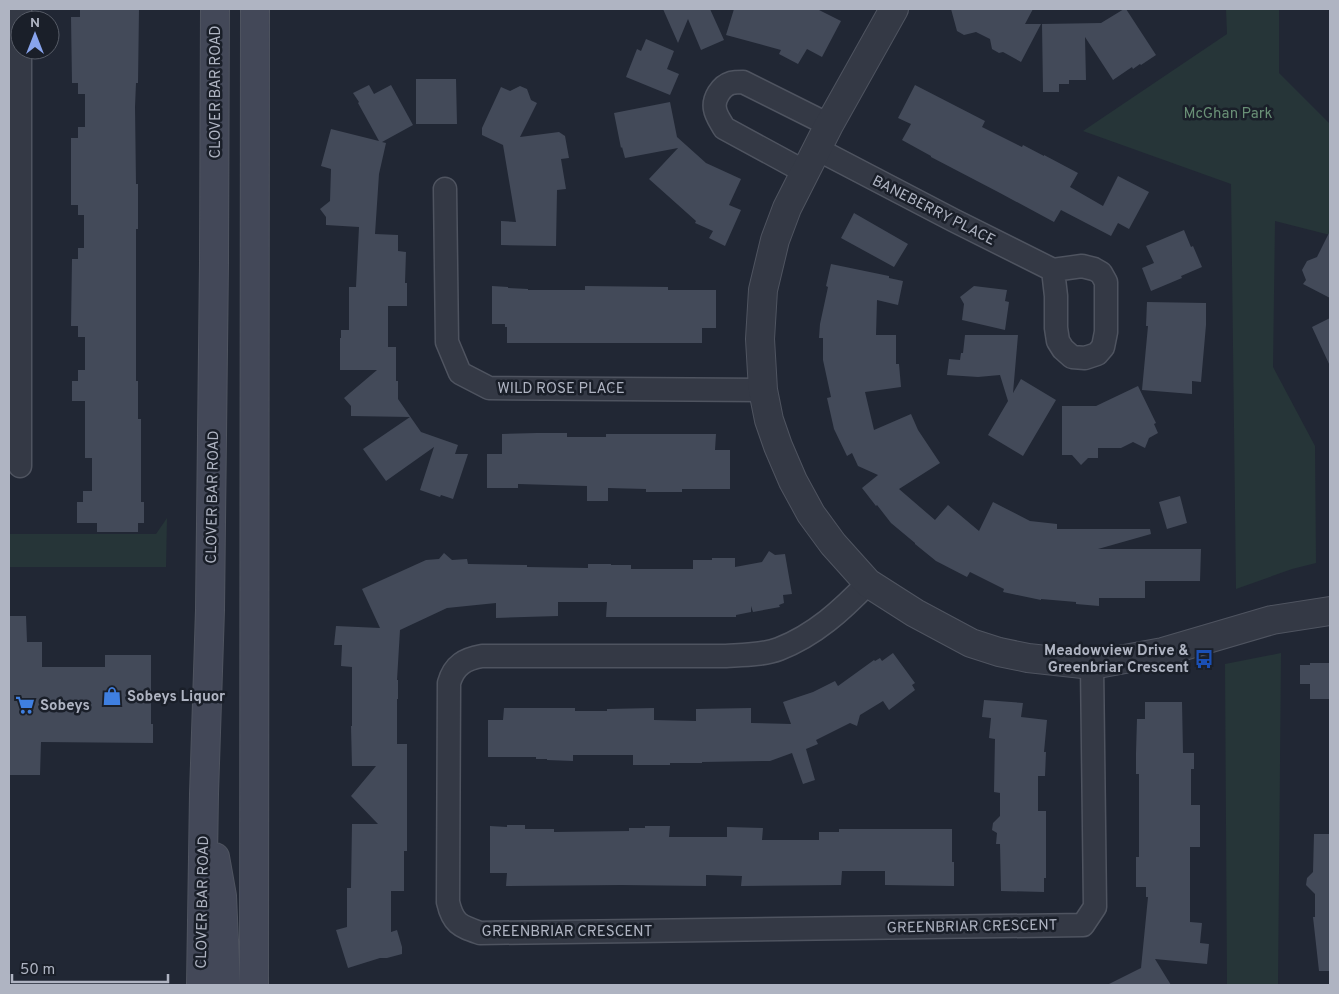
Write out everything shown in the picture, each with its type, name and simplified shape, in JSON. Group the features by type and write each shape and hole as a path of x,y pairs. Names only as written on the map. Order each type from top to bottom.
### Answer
{"main road":[{"name":"CLOVER BAR ROAD","path":"201,985 204,794 210,610 215,9"},
{"path":"254,985 255,9"},
{"path":"204,794 222,896 226,985"}],"street":[{"path":"20,9 20,466"},
{"path":"894,9 829,125 787,208 775,240 763,290 760,339 763,390 769,420 792,481 811,514 833,544 868,583 915,613 971,643 999,652 1028,658 1092,665 1163,652 1272,620 1330,611"},
{"name":"BANEBERRY PLACE","path":"829,125 743,82 732,82 723,87 717,97 715,108 724,128 811,160 961,224 1053,270"},
{"name":"WILD ROSE PLACE","path":"445,189 447,342 460,373 489,388 763,390"},
{"name":"GREENBRIAR CRESCENT","path":"868,583 849,604 829,621 802,638 778,649 726,656 482,656 464,661 451,674 448,683 448,902 451,914 457,924 480,933 1084,925 1095,907 1092,665"}],"green space":[{"name":"McGhan Park","path":"1226,9 1279,9 1279,73 1330,124 1330,235 1275,221 1273,367 1315,446 1316,563 1292,569 1236,589 1231,184 1083,131 1227,34"},
{"path":"167,518 166,567 9,567 9,534 156,534"},
{"path":"1281,653 1278,985 1227,985 1225,664"}],"building":[{"path":"80,9 139,9 138,83 136,83 135,107 136,184 138,184 138,229 136,229 136,381 138,381 138,419 141,419 141,502 144,502 144,523 138,523 138,532 97,532 97,523 77,523 77,502 83,502 83,491 92,491 92,458 85,458 85,401 72,401 72,381 78,381 78,370 85,370 85,337 78,337 78,326 71,326 72,259 78,259 78,248 84,248 84,215 78,215 78,205 71,205 71,138 78,138 78,127 85,127 85,94 78,94 78,83 72,83 71,17 80,17"},
{"path":"663,9 710,9 724,40 701,50 688,19 678,43"},
{"path":"734,9 817,9 841,21 822,57 807,49 798,64 779,54 781,50 726,35"},
{"path":"951,9 1033,9 1025,24 1041,24 1021,62 1003,52 999,53 992,49 990,39 976,32 964,35 957,31"},
{"path":"1126,9 1156,55 1133,69 1132,67 1113,80 1085,37 1086,80 1069,80 1069,84 1059,84 1059,92 1043,92 1042,24 1101,23"},
{"path":"646,39 674,51 667,69 679,74 670,95 626,77 637,49 641,51"},
{"path":"416,79 456,79 457,124 416,124"},
{"path":"369,85 374,94 391,85 413,125 382,142 386,143 379,174 375,234 398,235 398,251 406,252 405,283 407,283 407,306 388,306 388,347 396,347 398,399 421,432 458,445 455,454 468,454 453,499 420,490 434,447 386,481 363,449 410,417 351,416 351,406 344,398 377,370 340,370 341,330 349,330 349,287 356,287 359,227 326,225 326,217 320,209 330,201 331,169 321,166 331,129 379,141 353,93"},
{"path":"915,85 985,121 982,127 1022,147 1023,145 1044,155 1078,173 1070,187 1103,206 1118,176 1149,192 1129,229 1118,223 1111,236 1061,210 1054,222 902,140 911,124 898,118"},
{"path":"520,86 527,89 531,100 537,103 520,137 559,132 565,136 569,158 561,159 566,189 557,190 556,246 501,245 501,221 516,222 503,145 482,135 482,128 501,87 510,91"},
{"path":"670,102 677,137 706,163 741,179 729,205 741,210 725,246 709,238 713,231 695,223 696,221 649,179 678,148 625,158 621,148 614,113"},
{"path":"854,213 908,244 894,267 841,238"},
{"path":"1184,230 1202,267 1151,291 1142,268 1154,263 1146,246"},
{"path":"1330,231 1330,298 1303,284 1306,280 1302,270 1307,261 1317,257"},
{"path":"831,264 889,276 889,278 903,281 898,305 877,300 876,335 896,335 896,364 899,364 901,387 865,392 874,430 911,414 918,430 940,463 899,489 935,520 948,505 979,531 993,502 1030,521 1057,524 1057,529 1150,529 1151,534 1098,549 1201,549 1200,581 1145,581 1145,598 1099,598 1099,606 1076,604 1076,602 1041,600 1003,592 1004,589 970,572 967,577 936,561 915,544 891,523 862,488 878,475 858,466 852,453 847,456 834,429 827,398 831,397 823,360 823,338 819,338"},
{"path":"492,286 528,290 585,290 585,286 668,287 668,290 716,290 716,328 702,328 702,343 507,343 507,327 505,327 505,324 492,324"},
{"path":"974,286 1007,290 1005,301 1009,302 1005,330 962,320 964,304 960,297"},
{"path":"1147,302 1206,303 1201,382 1192,381 1192,394 1142,390 1148,326 1146,326"},
{"path":"1330,318 1330,366 1312,327"},
{"path":"965,335 1018,335 1013,393 1021,379 1056,400 1023,456 988,435 1008,401 1000,375 978,377 947,375 949,359 960,360 961,353 963,353"},
{"path":"1138,386 1156,423 1154,424 1158,433 1149,438 1145,448 1133,442 1121,448 1098,448 1098,458 1088,458 1081,465 1072,455 1062,455 1062,406 1096,406"},
{"path":"567,433 567,437 606,437 606,434 716,434 715,450 730,450 730,489 682,489 682,492 646,492 646,489 608,488 608,501 587,501 587,486 518,484 518,488 487,488 487,454 502,454 502,434"},
{"path":"1180,496 1187,523 1167,529 1159,502"},
{"path":"769,551 775,555 785,554 792,594 783,595 784,603 779,605 780,607 753,612 751,606 751,612 736,615 736,617 606,617 607,602 558,602 558,616 496,618 496,603 447,608 400,630 397,680 397,744 407,744 407,851 404,851 404,891 391,891 391,932 397,930 402,954 380,958 348,968 336,930 347,927 347,888 351,888 352,824 378,824 351,796 376,766 352,766 352,667 341,666 342,645 334,645 336,626 380,628 362,589 426,560 439,559 444,553 452,560 467,559 468,564 588,568 588,564 611,564 631,565 631,569 693,569 693,560 712,560 712,558 735,558 735,567 762,562"},
{"path":"9,616 26,616 27,642 42,642 42,667 105,667 105,655 151,655 151,724 153,724 153,743 41,742 40,775 9,775"},
{"path":"893,653 915,683 912,685 915,690 889,710 883,701 860,715 857,726 850,723 816,740 818,744 806,749 815,780 803,784 792,753 770,761 670,763 670,765 633,765 633,755 573,755 573,761 536,759 536,757 488,757 488,720 503,720 504,708 575,708 575,711 607,711 607,709 654,708 654,720 696,721 696,709 751,708 751,723 791,724 783,702 813,692 835,681 838,686 874,660 880,658 882,661"},
{"path":"1310,663 1330,663 1330,699 1310,699 1310,684 1300,684 1300,665 1310,665"},
{"path":"984,700 1023,703 1021,717 1047,720 1044,752 1046,752 1045,776 1038,776 1038,811 1046,811 1046,878 1044,878 1044,892 1001,891 1000,844 996,844 997,833 992,830 993,823 1000,816 1000,793 994,792 995,739 989,738 991,718 982,717"},
{"path":"1145,702 1182,702 1183,753 1194,753 1194,769 1191,769 1191,805 1200,805 1200,847 1190,847 1190,922 1202,923 1200,943 1209,944 1207,964 1155,959 1171,985 1107,985 1141,968 1148,897 1146,897 1146,887 1136,887 1136,857 1139,857 1139,774 1136,774 1136,753 1137,719 1145,719"},
{"path":"507,825 525,825 525,829 554,829 554,832 629,831 629,828 645,828 645,826 670,826 669,837 727,837 727,827 763,828 762,840 819,840 819,832 839,832 839,829 952,829 954,886 885,885 885,871 842,871 841,885 741,886 742,876 706,875 706,886 506,886 507,873 490,873 490,826 507,827"},
{"path":"1314,834 1330,834 1330,971 1319,971 1313,917 1315,917 1315,894 1306,885 1307,878 1313,872"}],"place":[{"name":"Meadowview Drive & Greenbriar Crescent","path":"1204,659"},
{"name":"Sobeys Liquor","path":"112,696"},
{"name":"Sobeys","path":"25,705"}]}
